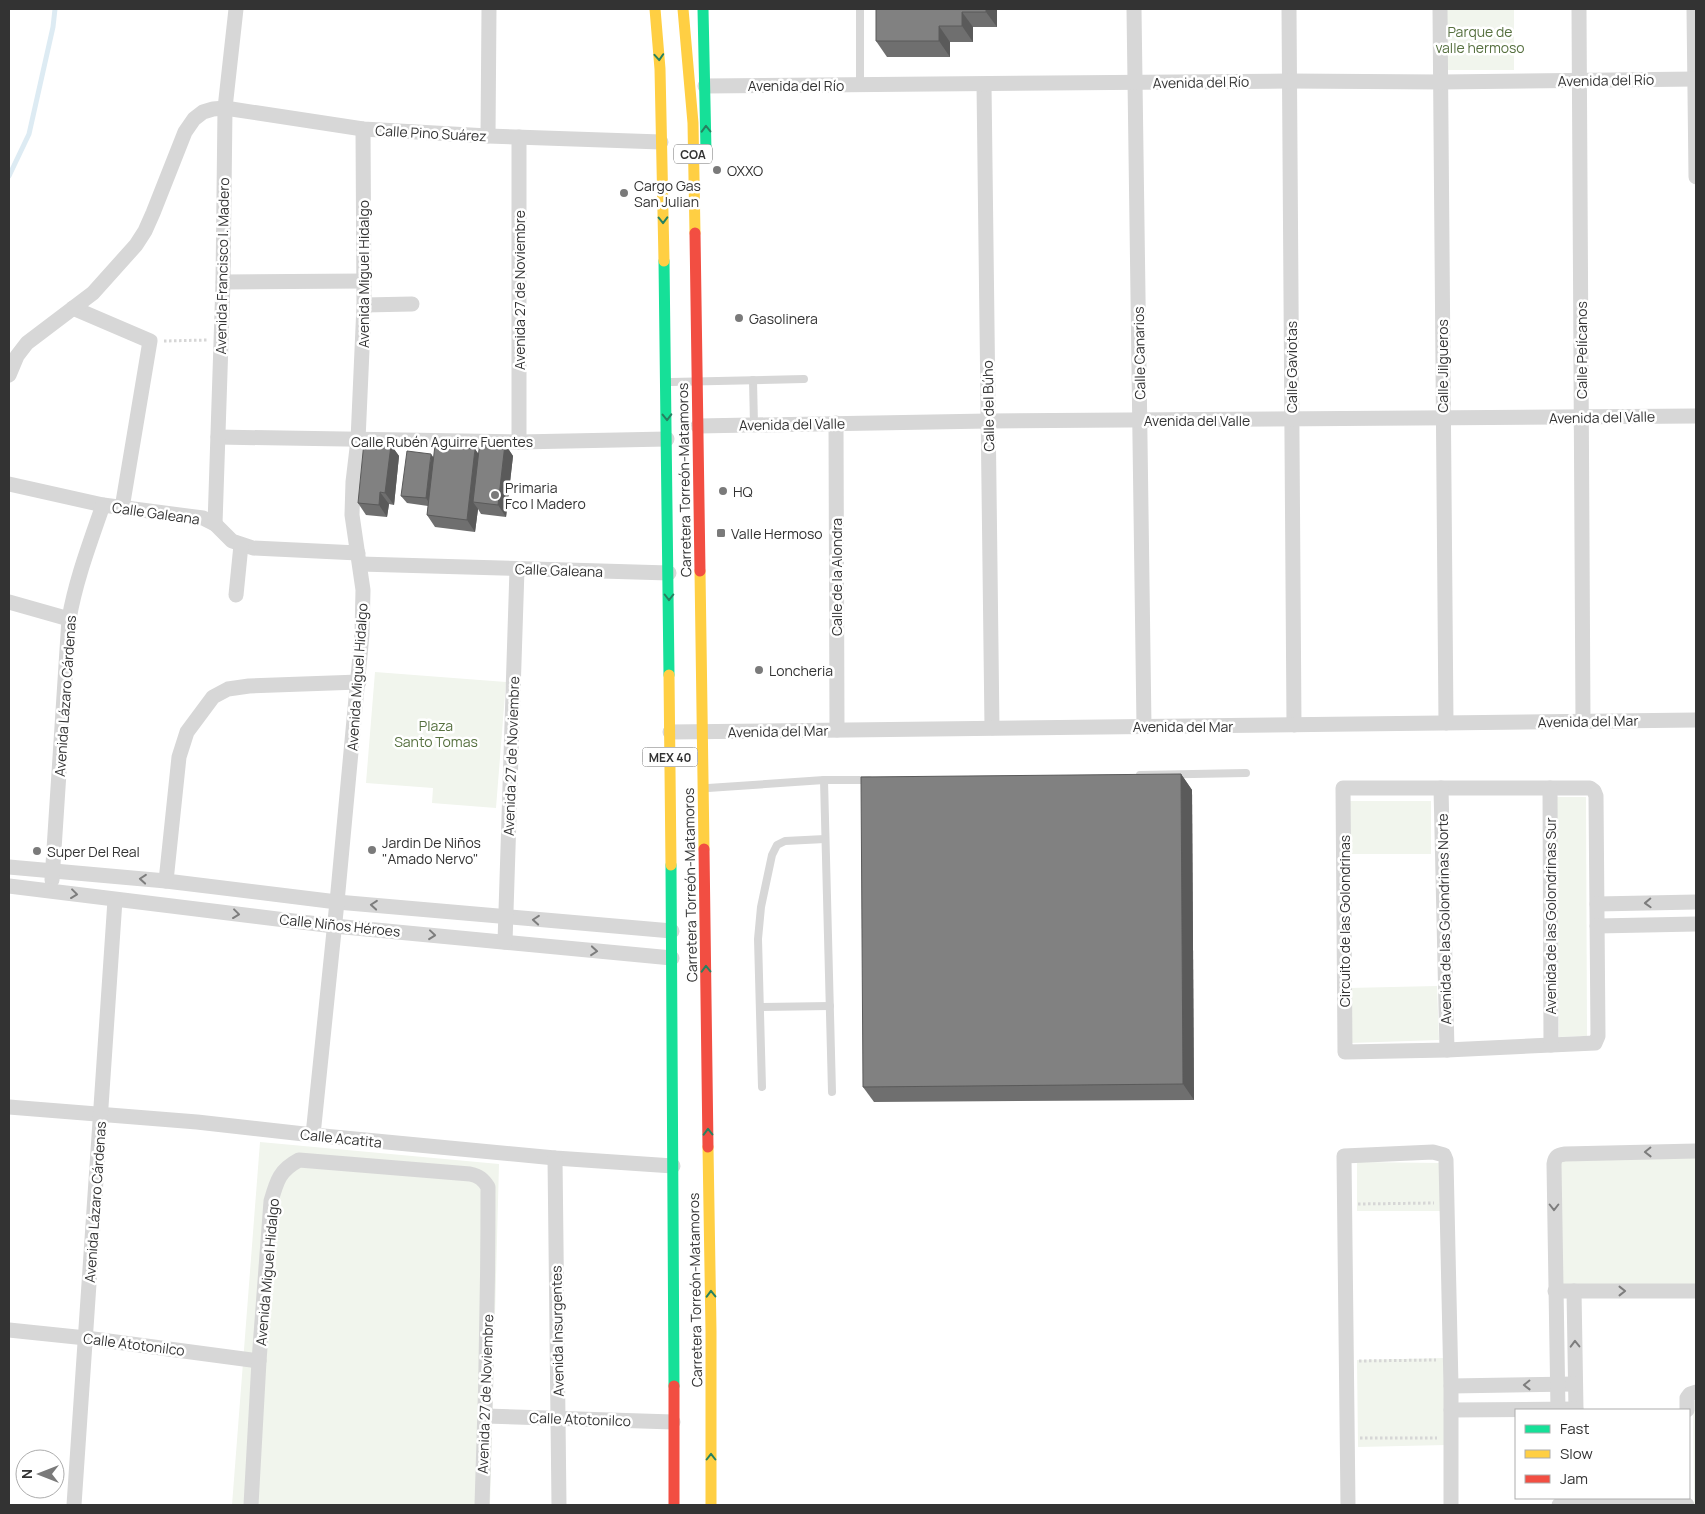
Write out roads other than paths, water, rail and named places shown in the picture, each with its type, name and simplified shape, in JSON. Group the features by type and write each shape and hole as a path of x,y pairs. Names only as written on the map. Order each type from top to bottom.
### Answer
{"main road":[{"name":"MEX 40","path":"655,9 660,69 669,573 674,1505"},
{"name":"COA","path":"683,9 693,123 696,265"},
{"path":"703,9 706,161"},
{"path":"696,265 705,195"},
{"name":"Carretera Torreón-Matamoros","path":"696,265 711,1331 711,1505"}],"street":[{"name":"Avenida Francisco I. Madero","path":"215,524 223,282 224,108 236,9"},
{"path":"488,136 489,9"},
{"name":"Calle Canarios","path":"1134,9 1144,726"},
{"name":"Calle Gaviotas","path":"1289,9 1294,725"},
{"name":"Calle Jilgueros","path":"1440,9 1446,723"},
{"name":"Calle Pelícanos","path":"1579,9 1583,721"},
{"path":"1694,9 1696,177"},
{"name":"Avenida del Río","path":"706,86 1696,79"},
{"name":"Calle del Búho","path":"984,84 992,728"},
{"name":"Calle Pino Suárez","path":"73,308 93,293 136,245 153,213 186,132 194,119 203,112 213,109 224,108 363,129 488,136 661,142"},
{"name":"Avenida Miguel Hidalgo","path":"313,1135 359,682 362,634 363,590 352,515 353,482 358,440 364,304 363,129"},
{"name":"Avenida 27 de Noviembre","path":"519,137 519,442"},
{"path":"223,282 364,280"},
{"path":"364,304 412,304"},
{"path":"9,376 17,356 27,343 73,308 150,341 122,508"},
{"name":"Avenida del Valle","path":"698,426 988,421 1696,416"},
{"name":"Calle de la Alondra","path":"836,423 837,730"},
{"name":"Calle Rubén Aguirre Fuentes","path":"218,438 519,442 667,439"},
{"name":"Calle Galeana","path":"9,484 103,505 203,518 215,524 232,541 241,545 267,549 359,559 517,569 669,573"},
{"name":"Avenida Lázaro Cárdenas","path":"51,892 70,619 78,577 103,505"},
{"path":"236,595 241,545"},
{"name":"Avenida 27 de Noviembre","path":"505,942 517,569"},
{"path":"10,605 70,619"},
{"path":"166,881 178,757 186,732 213,697 228,689 249,686 359,682"},
{"name":"Avenida del Mar","path":"670,732 1696,720"},
{"name":"Circuito de las Golondrinas","path":"1343,788 1550,788 1590,788 1596,796 1597,1040 1595,1043 1447,1050 1345,1052 1343,788"},
{"name":"Avenida de las Golondrinas Norte","path":"1441,788 1447,1050"},
{"name":"Avenida de las Golondrinas Sur","path":"1550,788 1551,1045"},
{"name":"Calle Niños Héroes","path":"9,867 166,881 337,902 672,931"},
{"name":"Calle Niños Héroes","path":"9,886 334,926 672,958"},
{"name":"Avenida Lázaro Cárdenas","path":"74,1505 115,900"},
{"path":"1597,904 1696,902"},
{"path":"1597,926 1696,924"},
{"name":"Calle Acatita","path":"9,1107 100,1116 197,1122 555,1158 673,1166"},
{"path":"1558,1409 1555,1291 1555,1158 1558,1155 1565,1154 1696,1151"},
{"path":"1348,1505 1344,1156 1434,1152 1444,1155 1446,1160 1451,1386 1451,1505"},
{"name":"Avenida Insurgentes","path":"555,1158 559,1505"},
{"name":"Avenida Miguel Hidalgo","path":"250,1505 271,1201 277,1182 287,1167 299,1160 478,1176 484,1180 488,1188 488,1283"},
{"name":"Avenida 27 de Noviembre","path":"482,1505 486,1416 488,1283"},
{"path":"1555,1291 1696,1291"},
{"path":"1574,1291 1576,1409"},
{"name":"Calle Atotonilco","path":"9,1330 86,1338 259,1361"},
{"path":"1451,1386 1576,1384"},
{"path":"1687,1409 1687,1398 1690,1394 1696,1392"},
{"path":"1451,1410 1515,1410"},
{"name":"Calle Atotonilco","path":"486,1416 673,1422"},
{"path":"1559,1505 1688,1505"}],"lane":[{"path":"860,9 860,85"},
{"path":"666,382 804,379"},
{"path":"753,380 754,425"},
{"path":"1128,775 1246,773"},
{"path":"703,788 824,780 873,780"},
{"path":"824,780 832,1092"},
{"path":"762,1087 759,921 772,855 777,846 785,841 825,839"},
{"path":"760,1007 830,1006"}],"waterway":[{"path":"9,176 29,134 53,27 55,9"}],"place":[{"name":"OXXO","path":"717,170"},
{"name":"Cargo Gas San Julian","path":"624,193"},
{"name":"Gasolinera","path":"739,318"},
{"name":"HQ","path":"723,491"},
{"name":"Primaria Fco I Madero","path":"495,495"},
{"name":"Valle Hermoso","path":"721,533"},
{"name":"Loncheria","path":"759,670"},
{"name":"Jardin De Niños \"Amado Nervo\"","path":"372,850"},
{"name":"Super Del Real","path":"37,851"}],"park label":[{"name":"Parque de valle hermoso","path":"1480,40"},
{"name":"Plaza Santo Tomas","path":"436,734"}]}
